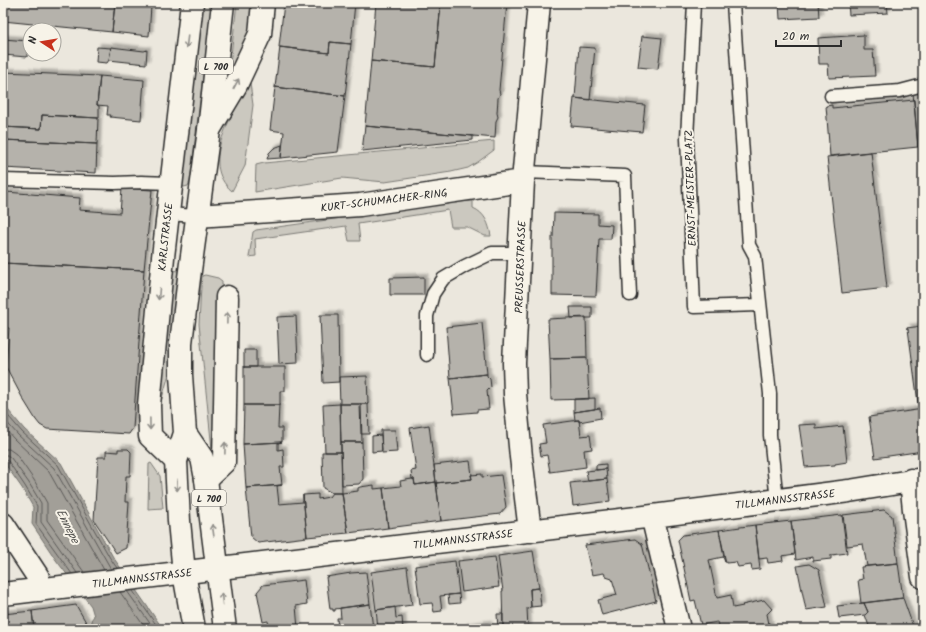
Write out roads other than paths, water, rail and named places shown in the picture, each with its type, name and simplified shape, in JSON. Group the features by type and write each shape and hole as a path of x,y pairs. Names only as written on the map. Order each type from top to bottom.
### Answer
{"street":[{"name":"KARLSTRASSE","path":"176,461 150,436 149,405 170,183 192,3"},
{"name":"L 700","path":"194,629 184,573 179,521 176,461 185,433 181,375 182,343 224,3"},
{"path":"209,130 236,85 260,34 263,3"},
{"name":"PREUSSERSTRASSE","path":"530,531 515,394 514,363 524,176 539,3"},
{"name":"KURT-SCHUMACHER-RING","path":"197,216 360,205 524,176"},
{"path":"206,479 224,462 227,297"},
{"name":"L 700","path":"185,433 202,458 225,629"},
{"path":"917,480 914,510 923,577"},
{"name":"TILLMANNSSTRASSE","path":"3,594 777,501 917,480"},
{"path":"653,516 679,629"},
{"path":"3,524 38,576 39,590"}],"lane":[{"name":"ERNST-MEISTER-PLATZ","path":"694,3 687,138 694,307 760,305"},
{"path":"733,3 749,245 755,256 770,394 770,436 777,501"},
{"path":"831,96 900,91 923,85"},
{"path":"524,176 624,176 630,295"},
{"path":"3,180 170,183"},
{"path":"167,214 197,216"},
{"path":"427,355 427,316 433,294 443,279 492,253 520,253"}],"water":[{"name":"Ennepe","path":"3,404 24,429 61,463 113,557 163,629 96,629 91,620 94,616 91,606 56,560 32,524 33,507 3,461"}]}
